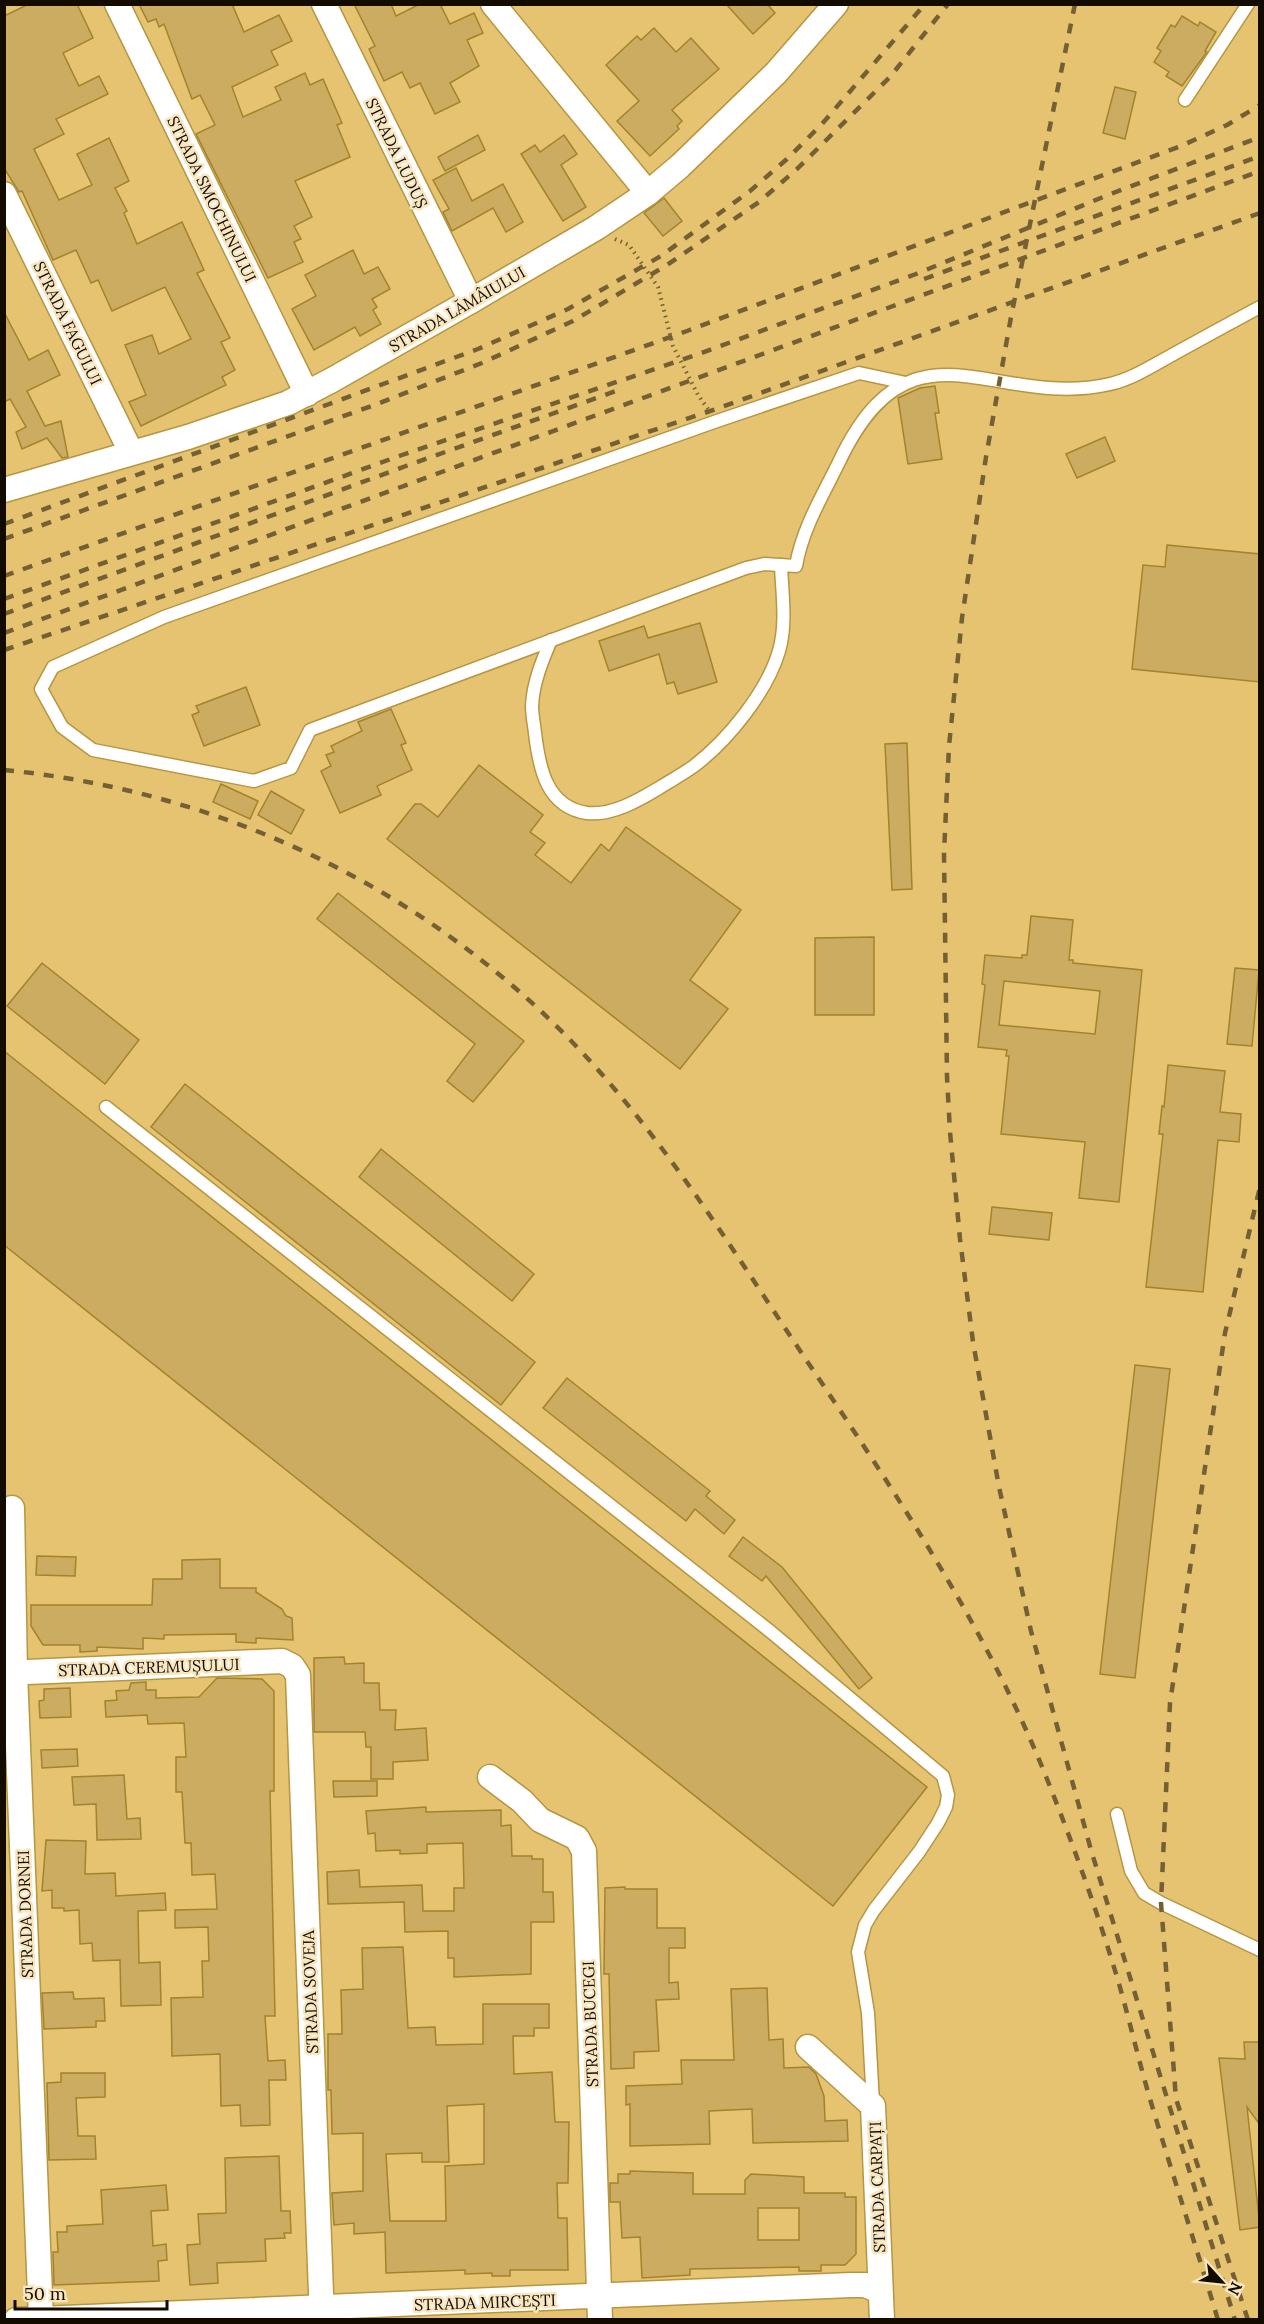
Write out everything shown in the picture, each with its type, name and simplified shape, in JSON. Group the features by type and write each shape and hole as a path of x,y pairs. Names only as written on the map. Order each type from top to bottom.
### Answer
{"street":[{"name":"STRADA SMOCHINULUI","path":"117,4 307,394"},
{"name":"STRADA LUDUȘ","path":"324,4 471,301"},
{"path":"493,4 648,193"},
{"name":"STRADA LĂMÂIULUI","path":"4,490 231,423 288,403 471,301 592,230 648,193 680,166 776,73 836,4"},
{"name":"STRADA FAGULUI","path":"4,194 131,452"},
{"name":"STRADA DORNEI","path":"12,1508 10,1673 41,2319"},
{"name":"STRADA CEREMUȘULUI","path":"10,1673 282,1661 292,1666"},
{"name":"STRADA SOVEJA","path":"292,1666 298,1675 322,2314"},
{"name":"STRADA BUCEGI","path":"490,1777 522,1801 540,1820 577,1838 584,1851 599,2308"},
{"name":"STRADA CARPAȚI","path":"808,2047 873,2106 882,2319"},
{"name":"STRADA MIRCEȘTI","path":"16,2319 599,2308 850,2285 865,2285 880,2291"}],"lane":[{"path":"1185,100 1248,4"},
{"path":"906,383 859,373 717,421 164,617 53,667 41,689 62,727 93,750 254,782 291,768 310,730 746,568 764,564 796,566 806,531 858,425 882,398 906,383 937,375 955,374 1046,389 1112,384 1136,374 1260,307"},
{"path":"551,640 538,675 532,705 540,763 547,786 556,798 588,813 628,805 694,766 739,722 754,703 774,666 782,641 784,617 781,565"},
{"path":"106,1107 771,1632 943,1776 948,1795 946,1807 919,1852 874,1910 866,1925 858,1952 868,2013 873,2106"},
{"path":"1117,1814 1131,1872 1144,1893 1260,1950"}],"path":[{"path":"592,230 629,245 658,287 673,346 698,395 717,421"}],"building":[{"path":"29,4 77,4 93,38 63,53 79,86 99,76 108,94 56,119 64,134 34,149 59,200 92,185 77,154 109,138 129,181 115,188 127,211 124,213 137,244 182,222 204,270 197,273 230,338 221,342 235,370 222,377 226,385 141,426 129,402 146,395 125,345 152,335 159,354 191,339 165,287 112,311 98,280 91,283 76,250 53,260 22,191 19,192 4,168 4,16"},
{"path":"139,4 232,4 244,32 279,15 292,41 271,51 278,65 232,87 243,117 281,100 275,87 305,73 310,85 323,79 342,123 337,125 350,157 295,181 312,217 294,226 301,239 294,242 303,262 268,278 196,134 215,125 200,95 192,99 164,24 159,27 156,19 148,22"},
{"path":"354,4 391,4 396,16 420,4 440,4 450,24 474,13 483,33 467,40 479,66 450,83 460,102 435,114 420,83 410,88 402,72 384,81 369,49 375,46"},
{"path":"726,4 767,4 775,13 753,34"},
{"path":"1182,16 1198,26 1200,22 1216,32 1205,51 1207,52 1182,86 1166,76 1169,72 1154,62 1161,51 1157,48 1160,43 1171,25 1175,27"},
{"path":"654,28 676,52 691,38 719,69 672,110 682,121 677,126 679,129 650,156 617,121 639,101 606,65 637,36 641,40"},
{"path":"1115,87 1136,92 1125,139 1103,133"},
{"path":"478,135 485,150 445,171 438,157"},
{"path":"564,135 577,154 561,165 586,207 563,221 521,154 535,145 540,152"},
{"path":"456,168 472,201 503,184 523,222 506,232 493,208 452,231 443,212 449,209 433,180"},
{"path":"664,198 682,221 663,236 644,213"},
{"path":"353,250 364,274 378,267 390,289 372,299 377,307 373,310 381,324 360,336 355,327 314,350 292,309 316,296 305,275"},
{"path":"4,312 29,360 48,350 60,375 27,391 45,426 61,421 68,457 62,458 47,438 22,449 16,432 26,427 10,399 4,402"},
{"path":"935,386 939,413 935,413 942,459 908,464 898,398 920,388"},
{"path":"1105,437 1115,461 1077,478 1066,454"},
{"path":"1167,545 1260,554 1260,682 1132,669 1143,565 1165,567"},
{"path":"700,623 717,682 678,694 674,682 667,684 659,654 609,671 599,641 644,626 648,638"},
{"path":"246,687 260,725 204,746 192,715 199,712 196,706"},
{"path":"391,709 406,743 401,745 412,770 377,786 381,795 340,813 321,771 331,766 326,755 334,752 331,746 362,731 358,722"},
{"path":"907,743 912,889 892,890 885,744"},
{"path":"479,765 543,815 530,832 545,843 535,855 571,883 601,844 609,851 626,827 741,910 690,980 728,1009 680,1069 387,839 415,804 421,804 438,817"},
{"path":"221,784 258,801 250,819 213,802"},
{"path":"271,791 304,810 291,834 258,815"},
{"path":"338,893 524,1041 473,1102 447,1081 475,1044 317,919"},
{"path":"1031,916 1073,920 1069,960 1073,960 1073,963 1142,970 1119,1202 1079,1198 1085,1142 1001,1134 1009,1056 1006,1056 1007,1050 978,1047 985,985 982,984 985,955 1022,958 1022,955 1027,955","holes":["1004,981 1100,991 1095,1034 999,1025"]},
{"path":"874,937 874,1015 815,1015 815,938"},
{"path":"42,963 139,1040 105,1084 7,1006"},
{"path":"1235,968 1259,970 1252,1046 1227,1044"},
{"path":"4,1051 927,1787 833,1906 4,1245"},
{"path":"1168,1065 1225,1071 1220,1112 1241,1114 1239,1142 1218,1140 1203,1292 1146,1287 1163,1134 1159,1134"},
{"path":"185,1084 535,1362 501,1405 151,1127"},
{"path":"381,1149 534,1274 512,1301 359,1177"},
{"path":"992,1207 1052,1213 1049,1240 989,1234"},
{"path":"1135,1365 1170,1369 1135,1678 1100,1674"},
{"path":"567,1378 710,1491 706,1496 735,1520 724,1534 695,1509 686,1521 543,1408"},
{"path":"743,1537 782,1567 872,1678 859,1689 766,1576 762,1581 729,1556"},
{"path":"37,1556 76,1557 75,1576 36,1575"},
{"path":"220,1559 220,1588 256,1588 256,1592 282,1609 286,1616 292,1618 293,1640 256,1638 256,1643 236,1642 236,1634 164,1635 164,1639 143,1638 143,1649 97,1647 97,1651 80,1652 80,1645 43,1645 31,1626 31,1605 152,1605 153,1579 182,1579 182,1560"},
{"path":"344,1657 345,1664 364,1663 364,1683 379,1683 380,1710 396,1710 395,1730 426,1728 428,1760 393,1762 393,1779 371,1779 371,1747 366,1747 365,1732 314,1732 314,1658"},
{"path":"217,1678 262,1679 274,1691 274,1791 270,1791 275,2016 265,2016 268,2061 285,2060 286,2080 269,2080 270,2125 241,2126 240,2105 221,2106 220,2054 172,2056 171,1998 203,1997 202,1961 209,1961 208,1927 175,1928 175,1910 217,1909 215,1874 192,1875 191,1843 185,1843 182,1792 176,1792 176,1757 186,1757 184,1723 148,1724 147,1715 106,1717 105,1701 117,1700 116,1691 129,1690 131,1683 146,1682 146,1690 156,1690 156,1698 199,1697"},
{"path":"70,1688 71,1717 40,1718 39,1701 44,1700 44,1689"},
{"path":"77,1749 78,1766 42,1768 41,1750"},
{"path":"124,1775 127,1819 140,1818 141,1839 97,1840 96,1804 74,1805 72,1777"},
{"path":"333,1781 377,1781 377,1796 334,1797"},
{"path":"426,1807 426,1812 501,1810 501,1826 511,1825 512,1856 532,1856 532,1859 543,1859 543,1892 553,1892 554,1922 531,1922 531,1974 454,1977 454,1958 448,1958 448,1931 405,1932 404,1902 328,1904 327,1872 359,1870 360,1887 422,1885 423,1911 454,1911 454,1888 464,1888 463,1843 427,1844 427,1853 400,1854 400,1850 376,1851 375,1833 368,1834 366,1811"},
{"path":"46,1840 86,1841 85,1874 115,1873 116,1896 165,1893 166,1910 138,1911 139,1963 160,1962 161,2005 121,2006 120,1960 93,1961 92,1943 80,1944 79,1910 64,1911 64,1908 52,1908 52,1890 42,1891"},
{"path":"625,1887 625,1889 657,1889 657,1928 685,1928 685,1948 669,1948 669,1983 678,1982 679,1999 656,2000 659,2051 634,2052 634,2068 611,2069 609,1974 604,1974 605,1888"},
{"path":"403,1947 408,2028 435,2027 436,2045 483,2044 483,2004 549,2004 549,2028 534,2028 534,2036 513,2036 514,2074 552,2072 555,2122 569,2122 568,2183 557,2183 558,2218 567,2218 568,2270 510,2270 510,2276 492,2276 492,2273 465,2274 465,2270 386,2273 385,2232 354,2234 354,2223 334,2225 332,2193 363,2191 363,2133 332,2134 331,2090 328,2090 328,2034 342,2034 341,1990 363,1989 362,1948","holes":["484,2104 484,2164 445,2166 446,2221 390,2221 386,2154 422,2153 422,2162 449,2162 447,2106"]},
{"path":"767,1988 769,2040 783,2039 784,2068 809,2067 816,2074 824,2096 825,2121 847,2120 848,2141 753,2143 752,2109 709,2111 710,2144 630,2146 630,2104 626,2105 626,2086 682,2084 681,2060 734,2060 731,1989"},
{"path":"73,1992 74,1999 104,1998 105,2021 96,2021 96,2027 44,2029 42,1993"},
{"path":"1244,2042 1260,2042 1260,2125 1247,2107 1260,2227 1240,2230 1219,2058 1245,2059"},
{"path":"61,2073 105,2073 105,2097 76,2098 78,2136 95,2136 96,2159 49,2160 47,2083 61,2082"},
{"path":"279,2156 281,2211 290,2211 291,2233 284,2233 285,2238 265,2239 266,2261 217,2263 218,2283 190,2285 187,2245 200,2244 198,2214 226,2213 225,2158"},
{"path":"630,2171 693,2173 693,2194 745,2194 745,2180 751,2174 804,2177 804,2193 845,2193 845,2197 856,2197 856,2254 845,2265 821,2265 821,2271 799,2271 799,2267 690,2269 690,2275 642,2278 640,2237 622,2238 620,2202 610,2202 610,2183 618,2183 618,2174 630,2174","holes":["758,2208 799,2208 799,2240 758,2240"]},
{"path":"166,2185 168,2210 151,2211 153,2246 166,2244 167,2260 158,2261 159,2281 54,2285 53,2252 58,2252 57,2232 67,2232 67,2226 103,2224 101,2190"}],"railway":[{"path":"4,524 478,349 568,309 661,256 750,191 822,124 925,4"},
{"path":"4,539 377,404 482,363 573,321 667,265 759,202 797,169 890,77 948,4"},
{"path":"1075,4 1011,317 986,457 962,618 949,746 944,853 947,1077 950,1132 973,1342 999,1487 1031,1631 1091,1850 1235,2320"},
{"path":"4,576 687,331 1181,146 1227,125 1260,105"},
{"path":"4,599 402,455 696,355 916,274 1108,195 1260,137"},
{"path":"924,279 1260,156"},
{"path":"4,633 1260,171"},
{"path":"4,650 716,409 1260,213"},
{"path":"4,614 616,391"},
{"path":"4,770 89,782 172,802 253,830 330,864 404,906 474,954 539,1010 599,1071 656,1140 733,1250 907,1513 968,1616 1023,1723 1066,1828 1101,1927 1150,2099 1218,2320"},
{"path":"1248,2320 1176,2099 1161,1903 1170,1703 1225,1333 1260,1187"}]}
